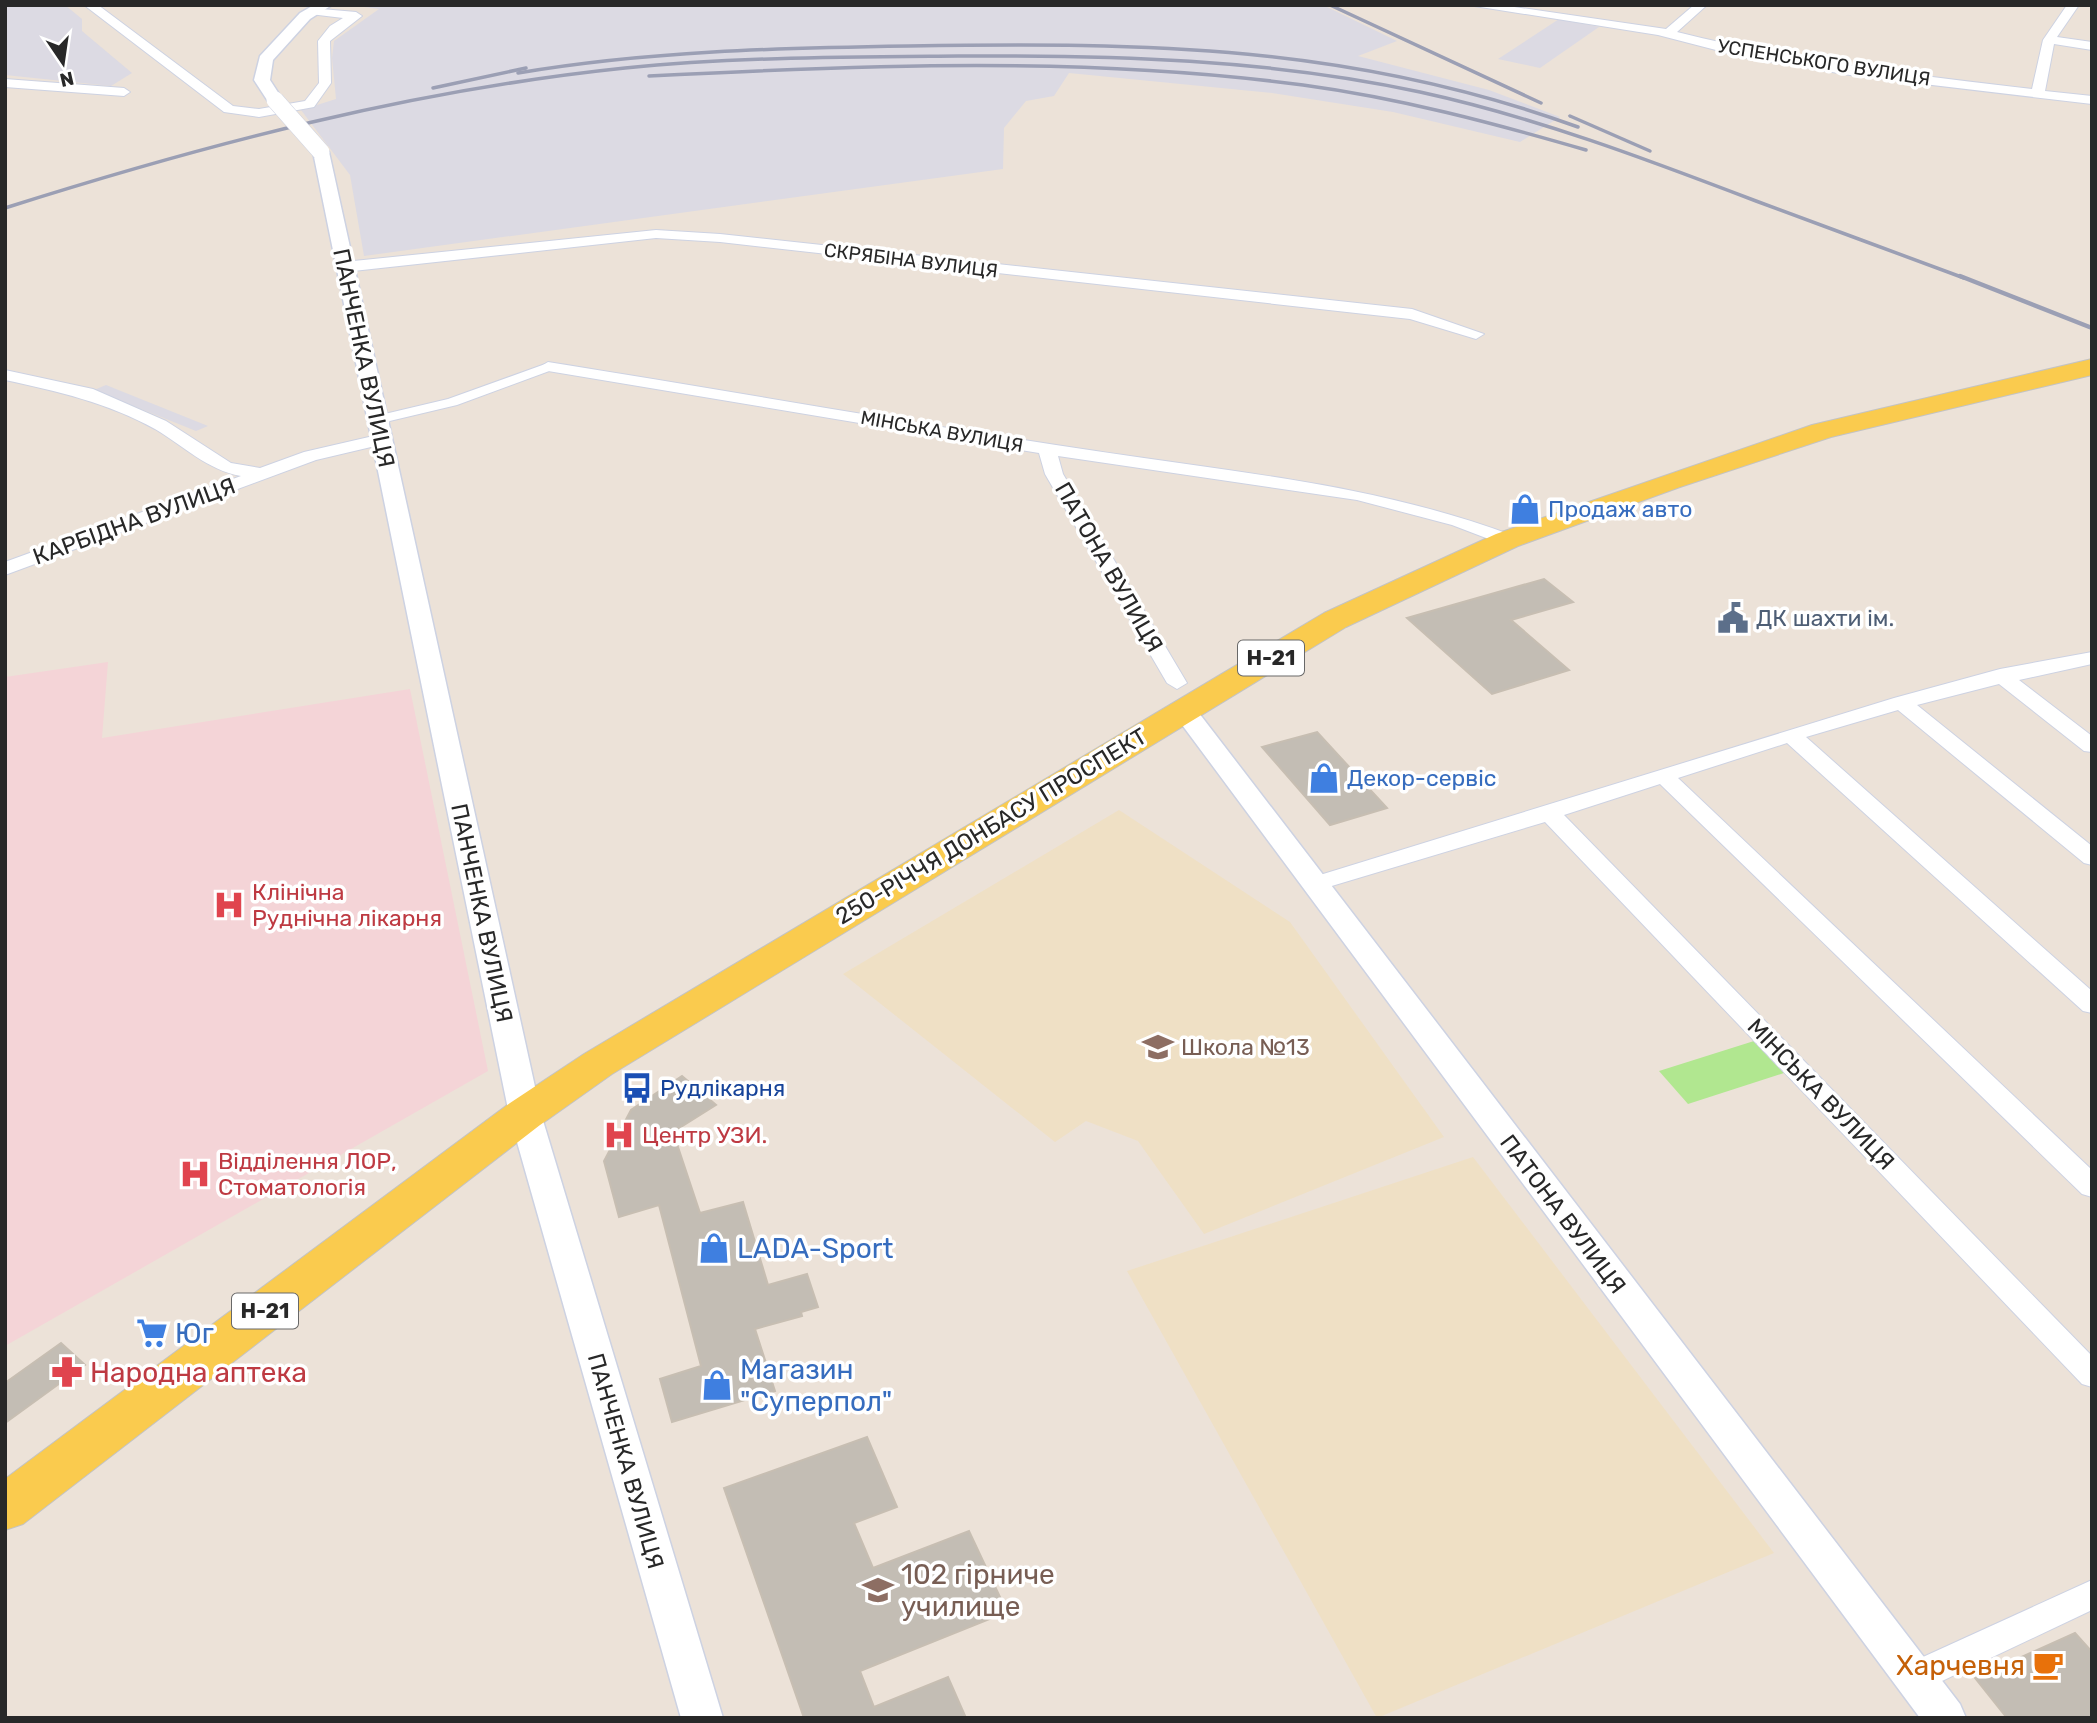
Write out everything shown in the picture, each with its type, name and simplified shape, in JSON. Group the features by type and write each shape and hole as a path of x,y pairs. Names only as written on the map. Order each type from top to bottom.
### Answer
{"main road":[{"name":"250-РІЧЧЯ ДОНБАСУ ПРОСПЕКТ","path":"5,1508 525,1114 598,1064 1180,696 1507,540 1670,481 1822,431 2092,367"}],"street":[{"name":"ПАНЧЕНКА ВУЛИЦЯ","path":"90,5 229,109 259,113 309,104 325,83 320,47 328,31 356,16 319,8 305,16 265,59 262,80 275,100 320,152 525,1114 702,1718"},
{"name":"УСПЕНСЬКОГО ВУЛИЦЯ","path":"1474,5 1670,33 1743,52 1856,72 2092,100"},
{"path":"1670,33 1701,5"},
{"path":"2038,93 2049,40 2073,5"},
{"path":"2049,40 2092,46"},
{"path":"5,83 124,92"},
{"name":"СКРЯБІНА ВУЛИЦЯ","path":"344,267 656,234 1412,314 1476,334"},
{"name":"МІНСЬКА ВУЛИЦЯ","path":"379,429 548,367 1047,449 1383,498 1472,525 1507,540"},
{"name":"КАРБІДНА ВУЛИЦЯ","path":"5,375 87,393 160,425 226,468 262,474"},
{"name":"КАРБІДНА ВУЛИЦЯ","path":"5,569 379,429"},
{"name":"ПАТОНА ВУЛИЦЯ","path":"1047,449 1054,474 1180,696 1315,884 1945,1718"},
{"path":"1315,884 1441,850 1663,775 1901,702 2000,676 2092,658"},
{"path":"2000,676 2092,746"},
{"path":"1901,702 2092,858"},
{"path":"1792,736 2092,1005"},
{"path":"1663,775 2092,1188"},
{"name":"МІНСЬКА ВУЛИЦЯ","path":"1549,813 2092,1375"},
{"path":"1913,1678 2092,1594"}],"shaded area":[{"path":"5,5 65,5 82,19 82,31 132,73 111,86 5,75"},
{"path":"350,5 1323,5 1397,41 1358,56 1489,90 1560,117 1520,142 1393,112 1272,93 1069,73 1054,96 1026,101 1004,128 1003,169 364,256 350,175 301,110 336,99 332,58 334,41 379,9"},
{"path":"1559,19 1599,27 1540,68 1498,59"},
{"path":"106,385 208,426 196,431 94,390"},
{"name":"Клінічна Руднічна лікарня","path":"108,662 102,738 410,689 488,1071 5,1346 5,677"},
{"name":"Школа №13","path":"1119,810 1290,922 1444,1137 1204,1234 1138,1141 1086,1121 1055,1142 843,974"},
{"path":"1473,1157 1774,1553 1377,1718 1127,1271"}],"green space":[{"path":"1754,1041 1784,1073 1688,1104 1659,1071"}],"building":[{"path":"1544,579 1573,602 1511,620 1569,670 1492,694 1407,618"},
{"name":"Декор-сервіс","path":"1317,732 1387,808 1330,825 1262,747"},
{"path":"682,1076 716,1105 673,1132 700,1213 743,1202 768,1285 807,1274 818,1307 801,1312 802,1316 755,1329 775,1391 672,1422 660,1379 701,1366 659,1205 619,1217 604,1161 631,1110"},
{"path":"61,1343 85,1365 5,1423 5,1383"},
{"name":"102 гірниче училище","path":"867,1437 897,1507 854,1523 873,1568 969,1531 1007,1612 860,1671 874,1707 948,1677 966,1718 804,1718 724,1488"},
{"name":"Харчевня","path":"2075,1633 2092,1652 2092,1718 2007,1718 1975,1678"}],"railway":[{"path":"1330,5 1541,103"},
{"path":"518,73 664,55 762,50 997,45 1166,48 1330,64 1412,79 1494,100 1578,127"},
{"path":"5,208 157,162 311,122 467,90 546,78 666,64 833,57 1132,58 1305,72 1463,102 1548,126 1632,155 1964,278"},
{"path":"649,76 895,66 1058,67 1222,76 1303,85 1410,104 1586,150"},
{"path":"433,88 526,68"},
{"path":"1570,116 1650,151"},
{"path":"1960,276 2092,328"}],"place":[{"name":"Продаж авто","path":"1525,509"},
{"name":"ДК шахти ім.","path":"1733,618"},
{"name":"Декор-сервіс","path":"1324,778"},
{"name":"Клінічна Руднічна лікарня","path":"229,905"},
{"name":"Школа №13","path":"1158,1047"},
{"name":"Рудлікарня","path":"637,1088"},
{"name":"Центр УЗИ.","path":"619,1135"},
{"name":"Відділення ЛОР, Стоматологія","path":"195,1174"},
{"name":"LADA-Sport","path":"714,1248"},
{"name":"Юг","path":"152,1333"},
{"name":"Народна аптека","path":"67,1372"},
{"name":"Магазин \"Суперпол\"","path":"717,1385"},
{"name":"102 гірниче училище","path":"878,1590"},
{"name":"Харчевня","path":"2048,1665"}]}
